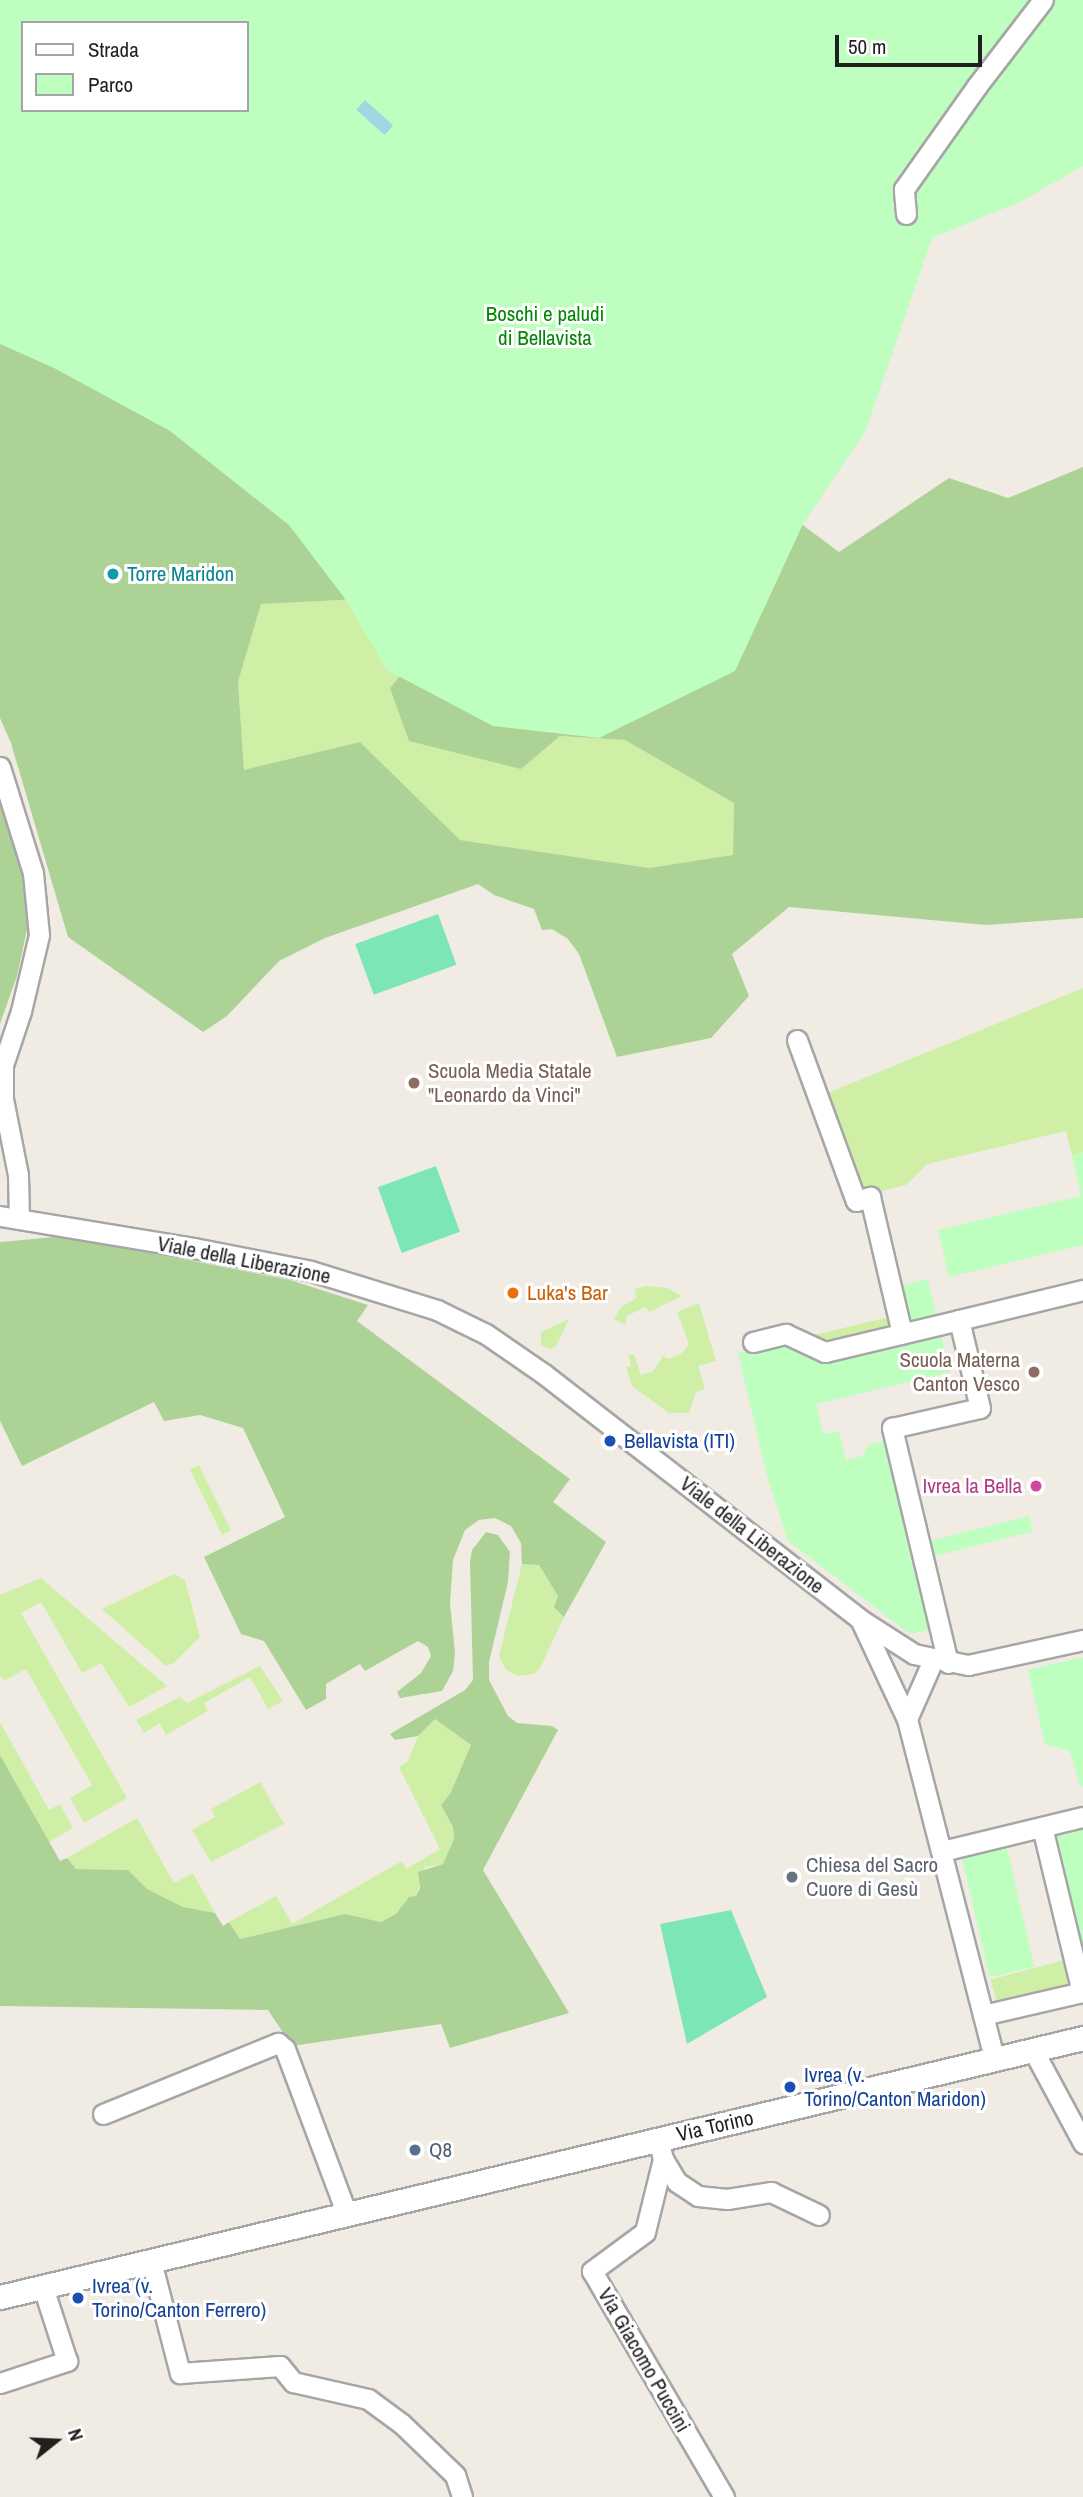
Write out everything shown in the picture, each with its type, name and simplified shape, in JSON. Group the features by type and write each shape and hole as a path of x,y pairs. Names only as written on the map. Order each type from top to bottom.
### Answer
{"street":[{"path":"905,214 904,189 977,86 1043,0"},
{"path":"0,767 33,873 39,935 21,1011 3,1065 3,1099 18,1175 10,1218"},
{"path":"797,1040 856,1200 870,1197 902,1333"},
{"name":"Viale della Liberazione","path":"10,1218 311,1271 437,1310 486,1335 544,1374 861,1620 914,1654 968,1665 993,1662 1083,1640"},
{"path":"753,1342 786,1334 825,1352 1083,1290"},
{"path":"907,1719 940,1661 892,1428 980,1408 959,1320"},
{"path":"861,1620 907,1719 994,2059"},
{"path":"942,1851 1083,1818"},
{"path":"983,2015 1083,1992 1042,1828"},
{"name":"Via Torino","path":"0,2297 347,2215 660,2149 994,2059 1083,2038"},
{"path":"103,2114 278,2043 285,2049 347,2215"},
{"path":"1033,2050 1083,2143"},
{"path":"660,2149 677,2182 698,2196 727,2199 771,2192 819,2215"},
{"name":"Via Giacomo Puccini","path":"660,2149 645,2232 592,2271 724,2497"},
{"path":"151,2261 180,2373 280,2366 293,2382 368,2399 402,2424 454,2475 462,2497"},
{"path":"0,2383 67,2361 43,2287"}],"green space":[{"path":"0,0 589,0 773,503 839,552 949,478 1008,498 1083,467 1083,918 986,925 789,907 732,954 749,996 711,1038 617,1057 579,954 568,939 552,929 542,930 534,909 494,895 478,884 325,938 279,961 227,1016 203,1032 68,937 11,743 0,718","holes":["360,599 414,659 390,688 409,741 521,769 560,736 625,740 734,803 733,855 649,868 460,840 360,742 244,770 238,682 261,604"]},
{"name":"Boschi e paludi di Bellavista","path":"0,0 1083,0 1083,166 1020,202 932,238 866,430 803,524 735,671 599,738 493,726 387,670 343,596 289,525 170,431 54,368 0,344"},
{"path":"360,599 521,769 560,736 625,740 734,803 733,856 649,868 460,840 360,742 244,771 238,682 261,604"},
{"path":"0,804 21,863 28,925 17,976 0,1024"},
{"path":"438,914 456,965 374,995 355,944"},
{"path":"1083,988 1083,1152 1072,1155 1066,1131 927,1164 906,1185 857,1197 823,1095"},
{"path":"1083,1152 1083,1245 949,1277 938,1230 1081,1196 1072,1155"},
{"path":"436,1166 460,1232 402,1253 378,1187"},
{"path":"66,1236 290,1280 368,1305 357,1321 570,1479 553,1502 606,1542 564,1617 554,1607 558,1596 539,1565 522,1564 521,1543 511,1526 495,1518 479,1520 465,1530 453,1560 450,1603 455,1653 453,1671 442,1691 400,1698 397,1692 421,1673 431,1656 428,1647 418,1641 365,1671 360,1664 326,1684 326,1699 306,1710 264,1641 241,1634 204,1557 285,1517 243,1428 200,1415 164,1421 154,1402 22,1466 0,1421 0,1242"},
{"path":"928,1279 937,1319 909,1325 900,1286"},
{"path":"646,1286 667,1288 682,1296 649,1312 646,1307 626,1316 626,1325 614,1319 621,1307 637,1298 634,1289"},
{"path":"699,1303 716,1361 698,1366 705,1389 696,1392 689,1413 669,1413 632,1386 626,1367 631,1366 628,1355 634,1354 641,1375 653,1371 663,1356 669,1359 682,1353 689,1344 677,1312"},
{"path":"889,1317 891,1328 827,1343 810,1336"},
{"path":"569,1319 556,1346 551,1349 541,1345 541,1332"},
{"path":"941,1335 950,1372 816,1404 823,1434 839,1431 846,1460 862,1456 868,1445 885,1441 929,1630 910,1634 788,1541 767,1476 738,1353 778,1343 823,1363"},
{"path":"199,1465 231,1531 222,1535 190,1469"},
{"path":"1029,1516 1033,1532 934,1556 930,1541"},
{"path":"486,1532 498,1535 510,1552 508,1582 489,1662 489,1680 508,1716 517,1723 552,1726 558,1730 483,1870 569,2013 450,2048 441,2024 292,2046 268,2010 0,2006 0,1755 60,1861 67,1858 76,1869 128,1870 147,1889 183,1907 215,1913 223,1926 229,1922 240,1939 345,1914 381,1922 396,1914 409,1897 416,1896 420,1888 418,1872 443,1864 454,1839 453,1827 441,1805 450,1794 471,1745 435,1719 418,1736 395,1740 390,1734 465,1690 473,1680 470,1562 472,1550"},
{"path":"522,1564 539,1565 558,1596 555,1607 564,1617 540,1668 534,1674 519,1676 506,1670 499,1656"},
{"path":"174,1574 185,1580 200,1637 174,1663 166,1666 102,1609"},
{"path":"41,1578 167,1686 129,1707 101,1663 82,1673 41,1602 21,1613 127,1798 84,1823 70,1798 92,1785 26,1669 4,1681 0,1675 0,1595"},
{"path":"1083,1657 1083,1787 1080,1787 1070,1751 1045,1744 1028,1670"},
{"path":"260,1666 283,1701 268,1709 250,1677 204,1703 208,1711 166,1735 160,1723 144,1733 136,1720 180,1697 187,1703"},
{"path":"435,1719 471,1745 450,1794 441,1805 453,1827 454,1839 443,1864 425,1867 416,1896 409,1898 396,1914 381,1922 345,1914 240,1939 229,1922 276,1896 292,1924 402,1861 406,1869 440,1849 399,1767 408,1761 418,1736"},
{"path":"0,1722 49,1810 60,1804 73,1828 49,1842 0,1755"},
{"path":"260,1782 284,1824 211,1862 192,1830 215,1817 211,1809"},
{"path":"137,1818 174,1883 193,1873 215,1913 183,1907 147,1889 128,1870 76,1869 67,1858"},
{"path":"1083,1826 1083,1955 1054,1833"},
{"path":"1006,1844 1034,1967 990,1977 961,1854"},
{"path":"731,1910 767,1997 687,2044 660,1924"},
{"path":"1064,1960 1070,1983 997,2003 991,1980"}],"water":[{"path":"365,100 393,125 385,135 356,110"}],"place":[{"name":"Torre Maridon","path":"113,574"},
{"name":"Scuola Media Statale \"Leonardo da Vinci\"","path":"414,1083"},
{"name":"Luka's Bar","path":"513,1293"},
{"name":"Scuola Materna Canton Vesco","path":"1034,1372"},
{"name":"Bellavista (ITI)","path":"610,1441"},
{"name":"Ivrea la Bella","path":"1036,1486"},
{"name":"Chiesa del Sacro Cuore di Gesù","path":"792,1877"},
{"name":"Ivrea (v. Torino/Canton Maridon)","path":"790,2087"},
{"name":"Q8","path":"415,2150"},
{"name":"Ivrea (v. Torino/Canton Ferrero)","path":"78,2298"}]}
